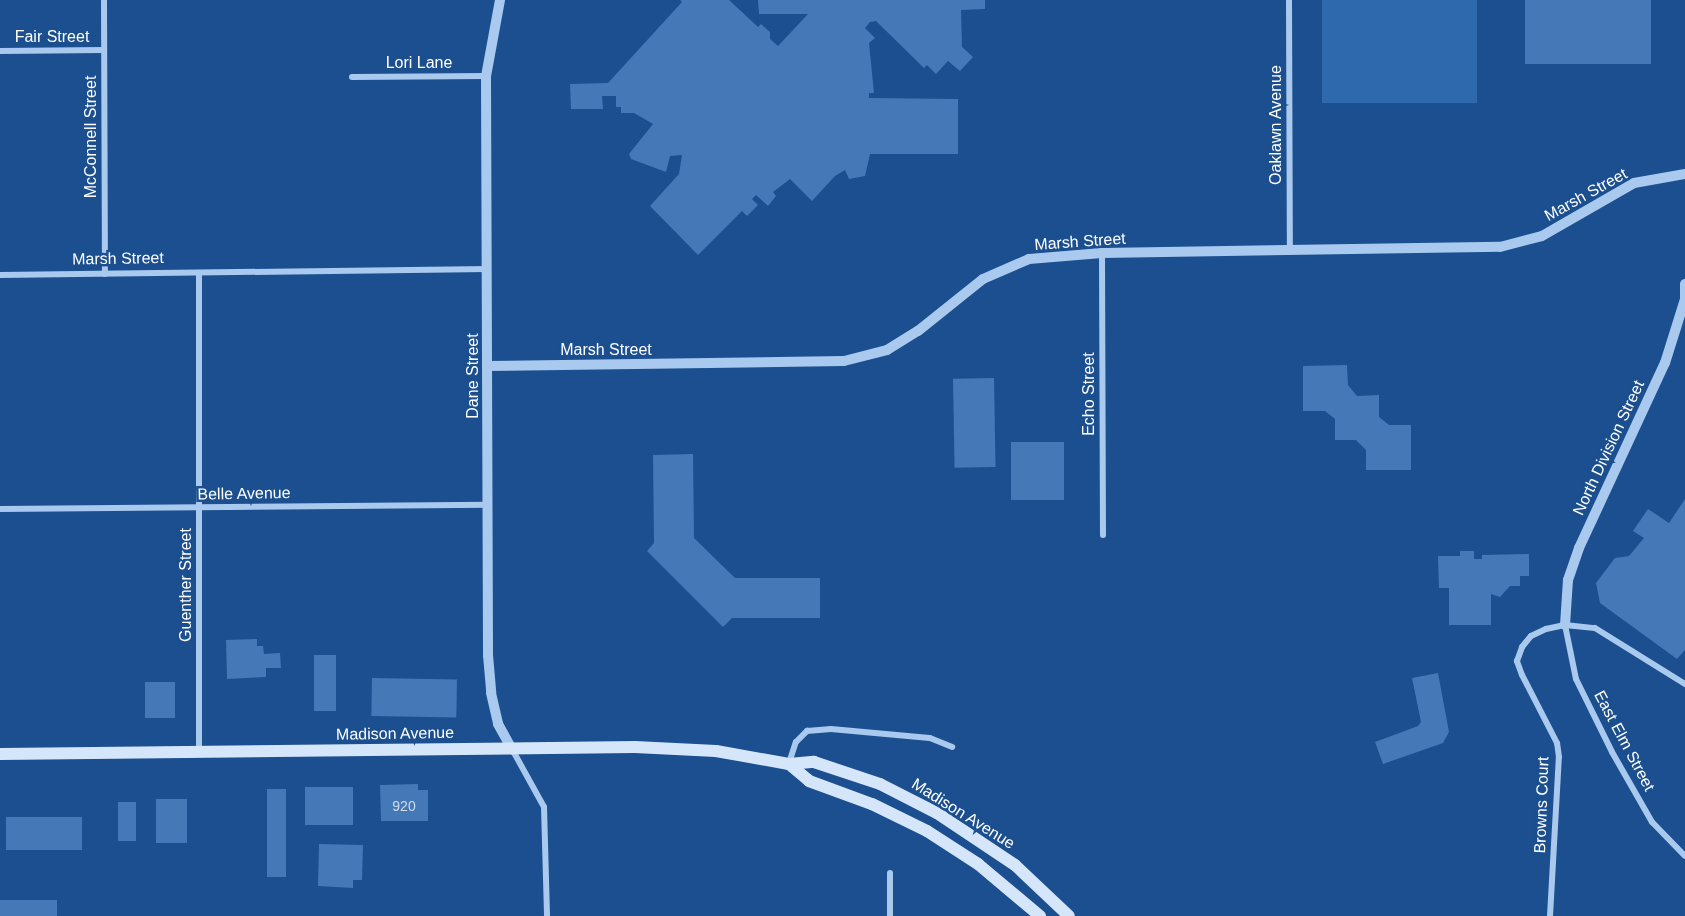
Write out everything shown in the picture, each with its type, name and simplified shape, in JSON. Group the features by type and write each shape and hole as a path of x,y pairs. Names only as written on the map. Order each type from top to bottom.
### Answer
{"main road":[{"name":"Madison Avenue","path":"0,753 678,748 789,764 814,762 912,799 990,847 1069,916"},
{"name":"Madison Avenue","path":"789,764 809,781 872,804 927,831 978,864 1040,916"}],"street":[{"name":"McConnell Street","path":"104,0 105,274"},
{"name":"Dane Street","path":"500,0 486,76 491,693 498,724 512,749"},
{"name":"Oaklawn Avenue","path":"1289,0 1290,250"},
{"name":"Fair Street","path":"0,51 104,50"},
{"name":"Lori Lane","path":"352,76 486,76"},
{"name":"Marsh Street","path":"489,366 844,361 887,350 918,331 966,290 1005,269 1029,260 1102,253 1500,247 1524,242 1564,225 1634,183 1685,174"},
{"name":"Echo Street","path":"1102,253 1102,536"},
{"name":"Marsh Street","path":"0,275 489,269"},
{"name":"Guenther Street","path":"199,273 199,752"},
{"name":"North Division Street","path":"1565,625 1568,580 1579,548 1665,363 1685,299 1685,284"},
{"name":"Belle Avenue","path":"0,509 488,505"},
{"path":"1565,625 1595,628 1685,684"},
{"name":"East Elm Street","path":"1565,625 1576,679 1612,752 1652,822 1685,855"},
{"name":"Browns Court","path":"1550,916 1559,757 1557,743 1517,661 1531,636 1565,625"},
{"path":"789,764 796,742 807,731 831,729 930,738 952,747"},
{"path":"512,749 544,807 548,830 547,916"},
{"path":"890,873 890,916"}],"shaded area":[{"path":"1322,0 1477,0 1477,103 1322,103"}],"building":[{"path":"680,0 729,0 758,27 761,24 770,32 770,39 778,46 808,14 759,14 758,0 985,0 985,9 961,10 962,47 973,57 960,71 948,61 936,74 927,65 924,68 876,21 870,22 865,28 875,38 869,43 874,93 869,93 869,98 958,99 958,154 870,154 865,176 849,179 845,170 835,176 812,201 790,179 773,192 776,196 768,206 756,195 752,199 758,205 747,216 742,211 698,255 650,206 679,174 682,155 670,156 666,172 631,159 629,154 653,124 634,113 621,113 621,107 616,107 616,96 602,96 603,109 571,109 570,84 608,83 682,2"},
{"path":"1525,0 1651,0 1651,64 1525,64"},
{"path":"1347,365 1348,385 1357,396 1379,395 1379,417 1389,425 1411,425 1411,470 1366,470 1366,450 1356,440 1335,440 1335,419 1325,411 1303,411 1303,366"},
{"path":"994,378 996,467 955,468 953,379"},
{"path":"1011,442 1064,442 1064,500 1011,500"},
{"path":"693,454 694,538 735,578 820,578 820,618 732,618 723,627 647,551 654,543 653,455"},
{"path":"1685,499 1685,650 1677,659 1600,603 1596,583 1615,558 1629,556 1644,538 1633,531 1648,509 1669,523"},
{"path":"1460,551 1474,551 1474,559 1482,559 1482,555 1529,554 1529,576 1520,576 1520,586 1510,586 1500,597 1491,594 1491,625 1449,625 1449,588 1439,588 1438,556 1460,556"},
{"path":"257,639 257,646 263,646 264,654 280,653 281,668 266,668 266,677 227,679 226,640"},
{"path":"314,655 336,655 336,711 314,711"},
{"path":"1438,673 1449,732 1443,743 1383,764 1375,742 1418,726 1421,722 1412,678"},
{"path":"372,678 457,679 456,717 371,716"},
{"path":"145,682 175,682 175,718 145,718"},
{"path":"418,784 418,790 428,790 428,821 381,821 380,785"},
{"path":"305,787 353,787 353,825 305,825"},
{"path":"267,789 286,789 286,877 267,877"},
{"path":"156,799 187,799 187,843 156,843"},
{"path":"118,802 136,802 136,841 118,841"},
{"path":"6,817 82,817 82,850 6,850"},
{"path":"319,844 363,845 362,880 353,880 353,888 318,886"},
{"path":"0,900 57,900 57,916 0,916"}]}
